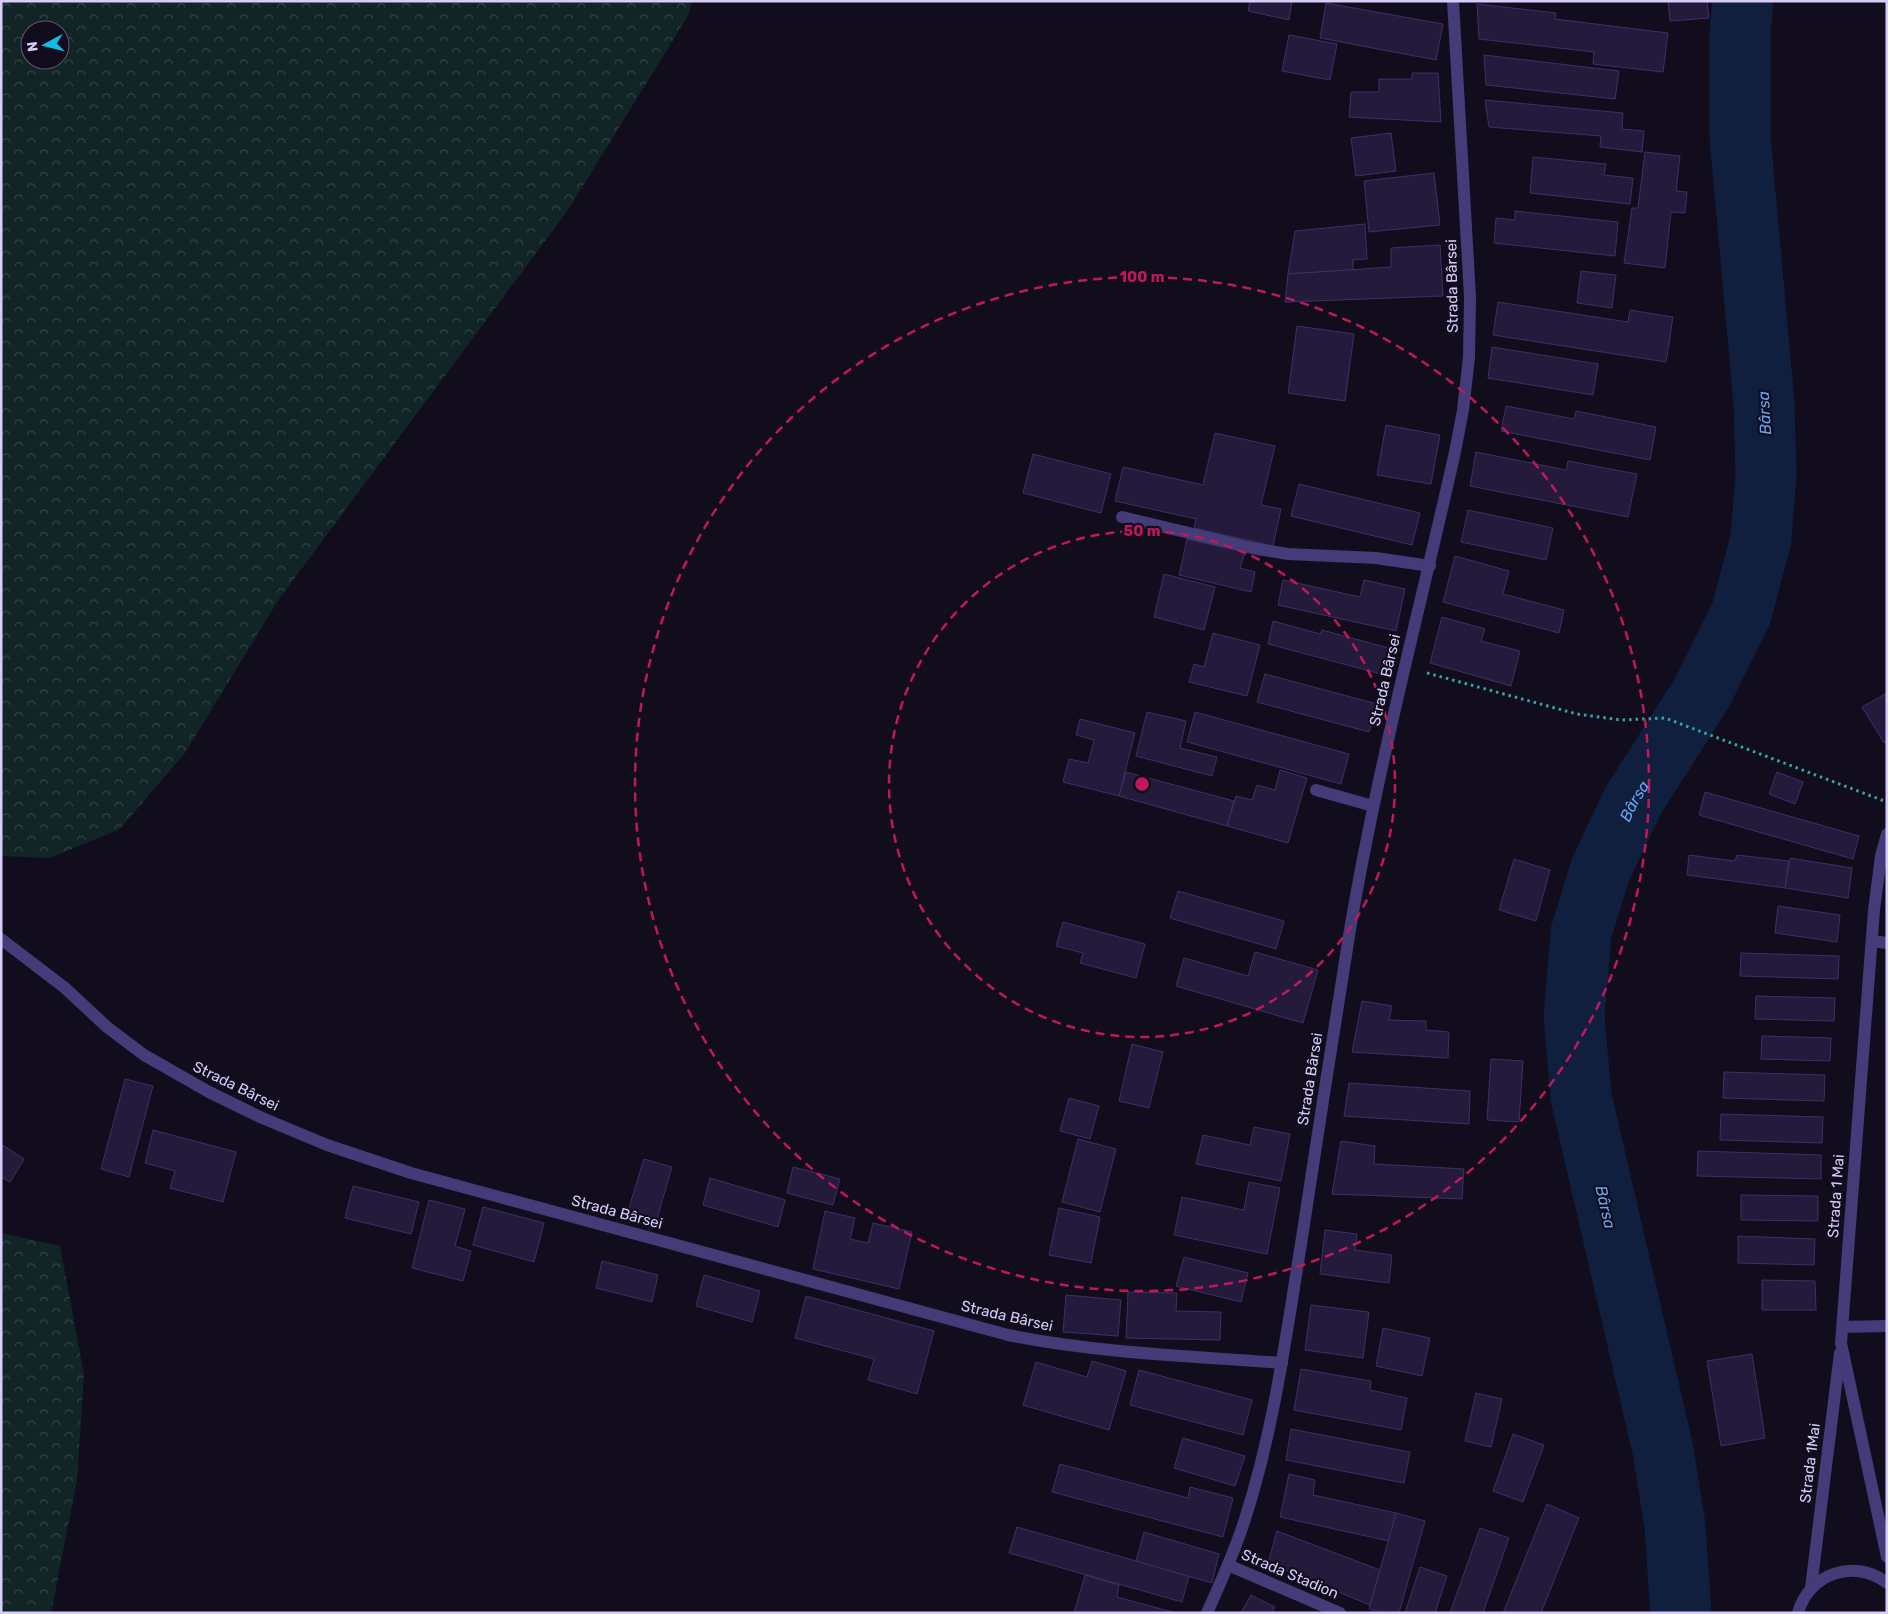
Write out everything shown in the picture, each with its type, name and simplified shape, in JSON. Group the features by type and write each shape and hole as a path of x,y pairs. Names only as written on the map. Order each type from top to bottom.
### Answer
{"street":[{"name":"Strada Bârsei","path":"1207,1613 1245,1521 1263,1458 1282,1363 1348,944 1373,806 1404,667 1430,566 1463,410 1469,358 1470,297 1453,1"},
{"path":"1122,517 1252,548 1288,554 1376,558 1430,566"},
{"path":"1316,790 1373,806"},
{"name":"Strada 1 Mai","path":"1887,834 1877,879 1841,1343 1887,1557"},
{"name":"Strada Bârsei","path":"1,939 65,988 107,1027 144,1055 209,1092 260,1117 328,1146 411,1173 1008,1335 1084,1348 1282,1363"},
{"path":"1872,941 1887,943"},
{"path":"1843,1328 1887,1326"},
{"name":"Strada 1Mai","path":"1811,1588 1841,1343"},
{"name":"Strada Stadion","path":"1228,1565 1340,1613"},
{"path":"1798,1613 1801,1603 1811,1588 1826,1576 1844,1570 1862,1571 1879,1577 1887,1583"}],"path":[{"path":"1404,667 1577,714 1621,720 1664,718 1887,802"}],"green space":[{"path":"1,1 692,1 689,14 568,210 279,599 185,753 120,829 50,858 1,856"},
{"path":"1,1233 60,1246 84,1374 77,1480 51,1613 1,1613"}],"building":[{"path":"1250,1 1292,1 1289,20 1248,11"},
{"path":"1668,1 1707,1 1709,18 1670,21"},
{"path":"1326,3 1443,24 1436,60 1320,38"},
{"path":"1477,4 1556,13 1555,19 1668,33 1663,72 1593,64 1594,52 1479,39"},
{"path":"1289,35 1337,44 1330,80 1282,71"},
{"path":"1484,55 1619,71 1615,99 1486,85"},
{"path":"1412,73 1438,73 1441,122 1349,117 1351,92 1379,92 1379,79 1412,79"},
{"path":"1485,100 1623,113 1622,129 1644,131 1642,152 1600,147 1601,136 1489,127"},
{"path":"1391,133 1396,171 1356,176 1351,138"},
{"path":"1645,152 1680,156 1676,191 1687,192 1685,213 1671,212 1665,268 1624,263 1632,208 1638,208"},
{"path":"1533,157 1606,164 1604,175 1633,178 1630,204 1530,193"},
{"path":"1434,173 1440,225 1369,232 1364,181"},
{"path":"1515,211 1618,222 1615,256 1494,243 1496,218 1515,220"},
{"path":"1365,224 1367,259 1353,260 1353,270 1288,274 1295,231"},
{"path":"1440,245 1443,296 1285,302 1288,274 1391,267 1391,248"},
{"path":"1581,271 1616,275 1612,308 1577,303"},
{"path":"1498,302 1628,322 1630,310 1673,317 1666,362 1493,335"},
{"path":"1297,326 1354,334 1345,401 1288,393"},
{"path":"1492,347 1598,364 1593,395 1488,378"},
{"path":"1506,406 1574,419 1576,411 1656,427 1650,460 1501,431"},
{"path":"1386,425 1440,435 1431,484 1377,475"},
{"path":"1215,433 1275,446 1261,505 1281,509 1273,546 1194,528 1196,519 1115,501 1123,467 1203,485"},
{"path":"1476,452 1566,470 1568,461 1637,474 1628,517 1470,486"},
{"path":"1033,454 1111,474 1101,513 1023,493"},
{"path":"1299,484 1420,513 1412,545 1291,516"},
{"path":"1468,510 1553,528 1546,560 1461,542"},
{"path":"1187,539 1245,552 1240,568 1255,572 1251,592 1179,575"},
{"path":"1455,556 1509,571 1503,594 1564,610 1559,633 1443,602"},
{"path":"1164,574 1215,587 1204,630 1154,617"},
{"path":"1283,580 1360,597 1364,580 1405,589 1396,631 1278,605"},
{"path":"1442,617 1485,629 1481,641 1520,651 1511,686 1430,663"},
{"path":"1273,621 1320,634 1322,630 1392,649 1385,675 1268,644"},
{"path":"1213,633 1260,645 1247,696 1189,682 1194,664 1204,667"},
{"path":"1265,674 1377,704 1369,732 1257,702"},
{"path":"1887,693 1887,741 1884,743 1862,707"},
{"path":"1147,712 1186,721 1180,748 1217,757 1212,776 1136,756"},
{"path":"1195,712 1349,754 1341,784 1187,742"},
{"path":"1080,719 1135,733 1119,796 1063,782 1069,759 1088,763 1094,740 1076,735"},
{"path":"1280,770 1307,778 1288,843 1227,826 1236,796 1252,800 1257,785 1275,790"},
{"path":"1126,772 1234,801 1227,826 1119,796"},
{"path":"1777,772 1803,782 1795,804 1769,794"},
{"path":"1705,792 1859,836 1853,859 1699,815"},
{"path":"1689,855 1735,861 1737,855 1789,861 1785,888 1687,875"},
{"path":"1790,858 1852,868 1848,898 1785,888"},
{"path":"1514,859 1550,870 1536,921 1499,910"},
{"path":"1178,891 1284,921 1276,949 1170,918"},
{"path":"1778,906 1840,915 1837,942 1775,933"},
{"path":"1063,922 1145,944 1136,978 1080,963 1083,953 1056,946"},
{"path":"1255,952 1318,970 1303,1023 1176,986 1184,958 1248,976"},
{"path":"1741,953 1839,956 1838,979 1740,976"},
{"path":"1756,996 1835,998 1834,1021 1755,1019"},
{"path":"1362,1001 1392,1006 1389,1020 1426,1021 1426,1030 1449,1032 1448,1058 1352,1052"},
{"path":"1762,1036 1831,1038 1830,1061 1761,1059"},
{"path":"1132,1044 1163,1052 1149,1108 1119,1101"},
{"path":"1491,1059 1523,1061 1519,1122 1487,1120"},
{"path":"1724,1072 1825,1075 1824,1101 1723,1098"},
{"path":"125,1079 153,1086 129,1177 101,1169"},
{"path":"1349,1083 1470,1091 1469,1124 1344,1116"},
{"path":"1069,1098 1099,1106 1090,1139 1060,1131"},
{"path":"1721,1114 1823,1117 1822,1143 1720,1140"},
{"path":"1254,1127 1290,1134 1281,1181 1196,1164 1203,1135 1250,1145"},
{"path":"153,1130 236,1152 223,1202 170,1188 175,1171 145,1163"},
{"path":"1078,1139 1116,1149 1100,1212 1062,1202"},
{"path":"1341,1141 1375,1146 1374,1164 1464,1169 1462,1199 1332,1194"},
{"path":"1,1144 24,1159 10,1182 1,1177"},
{"path":"1698,1151 1821,1155 1821,1179 1697,1176"},
{"path":"644,1159 672,1167 656,1222 627,1214"},
{"path":"793,1167 840,1179 833,1205 787,1193"},
{"path":"710,1178 785,1200 778,1227 703,1205"},
{"path":"1249,1182 1280,1188 1267,1254 1174,1235 1182,1197 1244,1210"},
{"path":"353,1186 419,1202 411,1234 345,1218"},
{"path":"1741,1195 1818,1196 1818,1221 1741,1220"},
{"path":"429,1200 465,1209 455,1246 471,1251 463,1281 412,1268"},
{"path":"483,1207 544,1223 534,1262 473,1245"},
{"path":"1059,1208 1100,1217 1091,1263 1049,1255"},
{"path":"825,1211 855,1218 850,1239 868,1243 873,1223 912,1232 899,1289 813,1269"},
{"path":"1325,1230 1357,1234 1355,1250 1392,1255 1389,1283 1320,1274"},
{"path":"1738,1236 1815,1239 1814,1265 1738,1263"},
{"path":"1184,1257 1248,1273 1241,1302 1176,1286"},
{"path":"602,1261 658,1275 652,1302 596,1288"},
{"path":"704,1275 760,1291 752,1322 696,1306"},
{"path":"1762,1280 1815,1281 1816,1310 1762,1310"},
{"path":"1128,1292 1177,1293 1176,1311 1221,1312 1220,1340 1126,1338"},
{"path":"1066,1295 1121,1300 1118,1336 1063,1332"},
{"path":"806,1296 934,1331 917,1394 868,1380 874,1359 795,1338"},
{"path":"1311,1305 1369,1312 1363,1358 1305,1350"},
{"path":"1383,1328 1430,1338 1422,1376 1376,1366"},
{"path":"1752,1354 1765,1438 1721,1446 1707,1361"},
{"path":"1092,1361 1126,1371 1109,1430 1023,1405 1036,1362 1087,1377"},
{"path":"1301,1369 1371,1381 1370,1390 1407,1398 1401,1430 1294,1410"},
{"path":"1139,1370 1252,1400 1243,1435 1130,1405"},
{"path":"1476,1393 1502,1399 1491,1447 1465,1441"},
{"path":"1291,1429 1410,1452 1404,1483 1286,1460"},
{"path":"1513,1434 1544,1445 1523,1502 1493,1491"},
{"path":"1183,1438 1245,1456 1235,1486 1174,1468"},
{"path":"1060,1464 1188,1498 1190,1487 1233,1498 1223,1537 1052,1492"},
{"path":"1289,1474 1315,1480 1313,1495 1396,1513 1389,1541 1280,1517"},
{"path":"1547,1504 1579,1518 1541,1613 1503,1613"},
{"path":"1396,1513 1425,1521 1399,1613 1382,1613 1369,1609"},
{"path":"1017,1527 1189,1576 1182,1602 1009,1553"},
{"path":"1480,1528 1509,1538 1483,1613 1450,1613"},
{"path":"1277,1531 1380,1570 1370,1605 1268,1563"},
{"path":"1144,1532 1219,1554 1212,1583 1136,1561"},
{"path":"1420,1567 1447,1576 1435,1613 1405,1613"},
{"path":"1085,1575 1119,1585 1117,1597 1176,1613 1074,1613"},
{"path":"1251,1595 1275,1607 1272,1613 1241,1613"}],"waterway":[{"name":"Bârsa","path":"1681,1613 1675,1526 1663,1450 1581,1097 1574,1016 1581,933 1601,868 1633,801 1703,691 1741,614 1761,539 1766,474 1764,403 1740,137 1740,33 1743,1"}]}
